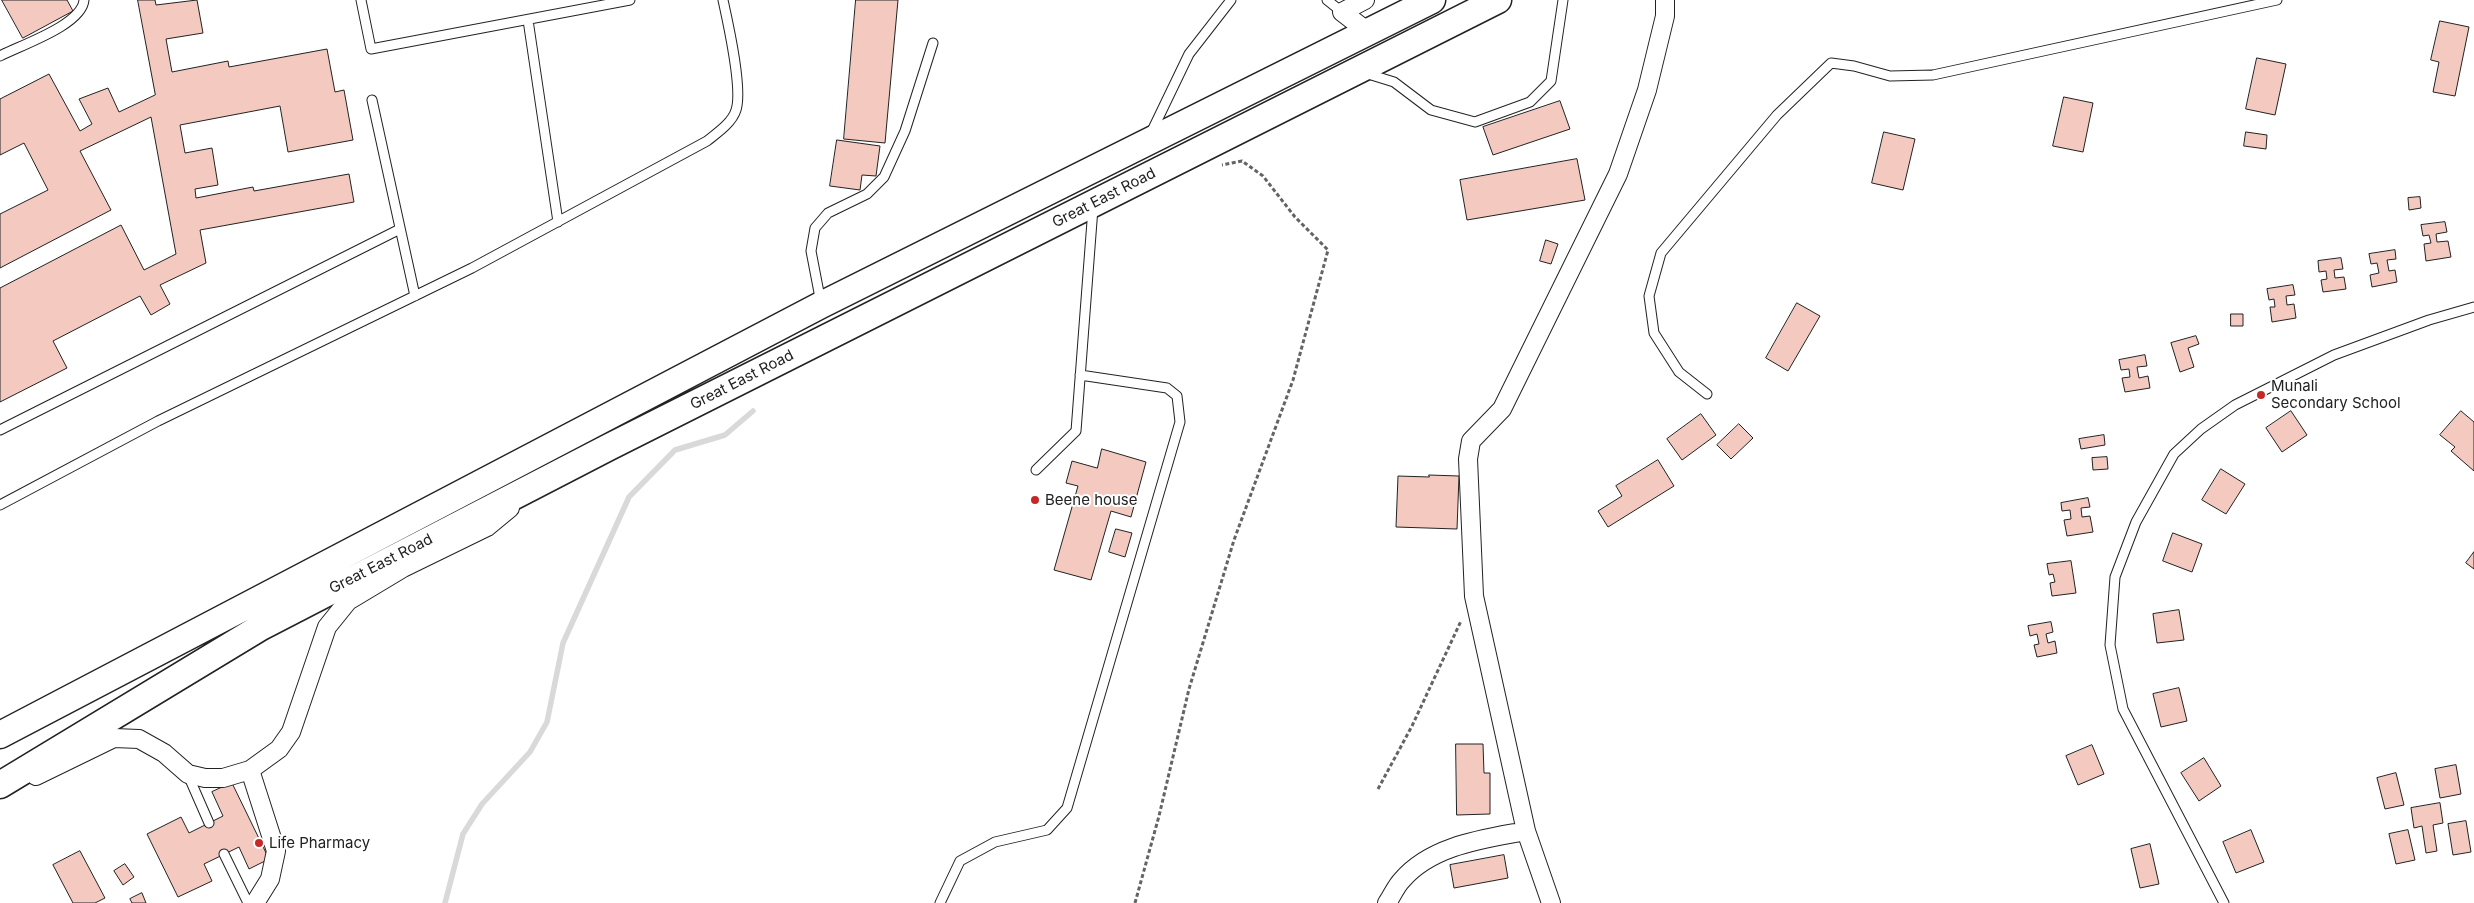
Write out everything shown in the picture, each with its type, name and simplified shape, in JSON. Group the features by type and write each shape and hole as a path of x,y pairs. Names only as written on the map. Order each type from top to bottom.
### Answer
{"main road":[{"name":"Great East Road","path":"0,735 821,305 1432,0"},
{"name":"Great East Road","path":"0,785 261,626 541,482 1498,0"}],"street":[{"path":"1365,0 1342,12 1368,32"},
{"path":"1551,903 1526,831 1474,596 1468,459 1471,441 1502,408 1618,174 1647,90 1665,16 1665,0"},
{"path":"0,791 114,738 139,739 164,753 188,774 205,778 223,778 250,770 279,749 291,732 327,627 348,601 403,568 487,527 541,482"},
{"path":"250,770 276,851 270,880 255,903"},
{"path":"1387,903 1402,880 1427,860 1470,841 1526,831"}],"lane":[{"path":"0,56 69,22 83,7 84,0"},
{"path":"361,0 371,49 630,0"},
{"path":"0,505 158,421 415,296 558,222 707,141 725,126 736,111 738,90 723,0"},
{"path":"1147,142 1189,54 1231,0"},
{"path":"1327,0 1342,12"},
{"path":"1358,70 1394,82 1431,110 1475,122 1530,102 1551,81 1563,0"},
{"path":"1707,394 1679,372 1654,333 1649,296 1661,253 1777,115 1831,63 1854,66 1890,76 1933,75 2277,0"},
{"path":"528,20 558,222"},
{"path":"821,305 811,251 815,228 828,213 867,194 884,177 905,130 933,43"},
{"path":"372,100 415,296"},
{"path":"1036,470 1076,431 1093,203"},
{"path":"0,430 400,229"},
{"path":"2224,903 2123,709 2110,645 2115,577 2136,522 2174,454 2202,429 2235,405 2334,355 2429,320 2474,306"},
{"path":"940,903 960,861 995,842 1047,830 1067,808 1180,422 1177,396 1167,388 1080,375"},
{"path":"188,774 209,823"},
{"path":"224,854 248,903"}],"path":[{"path":"1134,903 1159,816 1189,689 1234,540 1293,380 1328,250 1295,216 1263,176 1242,161 1219,166"},
{"path":"1378,789 1412,726 1440,663 1474,596"}],"building":[{"path":"2,0 67,0 73,11 23,38"},
{"path":"138,0 155,0 156,5 197,0 203,33 166,39 172,72 228,61 229,67 327,49 335,92 344,90 353,140 288,152 280,106 180,125 185,153 212,148 218,185 195,189 196,198 253,187 254,191 349,174 354,202 200,230 206,263 160,285 170,304 151,315 140,296 53,341 67,368 0,402 0,288 121,225 144,270 176,254 151,117 80,151 111,210 0,268 0,214 48,190 24,143 0,155 0,99 49,74 80,131 92,124 79,99 108,88 119,112 155,95"},
{"path":"856,0 898,0 885,143 844,139"},
{"path":"2440,21 2469,27 2455,96 2433,92 2439,62 2431,60"},
{"path":"2257,58 2286,64 2275,115 2246,109"},
{"path":"2064,97 2093,103 2083,152 2053,146"},
{"path":"1560,101 1570,129 1493,155 1483,127"},
{"path":"1884,132 1915,139 1903,190 1872,183"},
{"path":"2246,132 2267,135 2266,149 2244,146"},
{"path":"837,140 880,146 876,176 862,175 860,190 830,186"},
{"path":"1577,159 1585,200 1467,220 1460,180"},
{"path":"2420,197 2421,208 2409,210 2408,198"},
{"path":"2445,222 2447,232 2436,234 2437,242 2448,241 2451,257 2426,261 2424,244 2431,243 2429,235 2423,236 2421,225"},
{"path":"1546,240 1558,244 1551,264 1540,261"},
{"path":"2395,250 2396,259 2387,260 2389,271 2395,270 2397,282 2372,287 2370,275 2379,273 2377,263 2371,264 2369,254"},
{"path":"2341,258 2343,269 2334,270 2335,278 2344,277 2346,289 2323,292 2321,280 2327,279 2326,271 2319,272 2318,261"},
{"path":"2293,285 2295,295 2286,296 2287,305 2294,304 2296,318 2272,322 2270,307 2275,307 2274,299 2269,300 2267,289"},
{"path":"1797,303 1820,316 1788,371 1766,358"},
{"path":"2231,314 2243,314 2243,326 2231,326"},
{"path":"2196,336 2199,344 2188,348 2194,367 2180,372 2171,343"},
{"path":"2145,355 2147,366 2137,367 2139,378 2148,376 2150,388 2125,392 2122,378 2130,377 2129,369 2121,370 2119,360"},
{"path":"2291,411 2307,435 2282,452 2266,428"},
{"path":"2461,411 2474,422 2474,471 2451,451 2455,447 2440,435"},
{"path":"1701,414 1716,435 1682,460 1667,439"},
{"path":"1739,424 1753,438 1731,459 1717,445"},
{"path":"2104,435 2105,445 2081,449 2079,439"},
{"path":"1102,449 1146,462 1131,517 1111,511 1091,580 1054,570 1078,486 1066,483 1072,461 1097,468"},
{"path":"2107,457 2108,469 2093,470 2092,458"},
{"path":"1658,460 1674,486 1608,527 1598,511 1622,496 1616,486"},
{"path":"2221,469 2245,484 2226,514 2202,500"},
{"path":"1429,475 1459,476 1457,529 1396,527 1398,476 1429,477"},
{"path":"2088,498 2090,507 2081,508 2082,517 2090,516 2093,532 2067,536 2064,520 2071,519 2070,510 2062,511 2061,503"},
{"path":"1116,529 1132,533 1125,557 1109,552"},
{"path":"2173,533 2202,544 2192,572 2163,561"},
{"path":"2474,552 2474,569 2466,563"},
{"path":"2071,561 2076,593 2052,596 2050,583 2055,582 2053,574 2049,575 2047,564"},
{"path":"2179,610 2184,640 2157,643 2153,614"},
{"path":"2051,622 2053,632 2046,634 2048,643 2055,641 2057,653 2037,657 2034,645 2039,644 2037,634 2030,636 2028,626"},
{"path":"2179,688 2187,721 2161,727 2153,694"},
{"path":"1456,744 1483,744 1484,773 1490,773 1490,814 1457,815"},
{"path":"2092,745 2104,774 2078,785 2066,756"},
{"path":"2204,758 2221,786 2199,801 2181,773"},
{"path":"2456,765 2461,794 2440,798 2435,769"},
{"path":"2396,773 2404,805 2385,809 2377,778"},
{"path":"232,783 269,859 249,869 239,847 204,864 212,881 178,897 147,834 181,817 189,833 223,816 212,792"},
{"path":"2440,803 2443,823 2433,825 2437,851 2426,853 2422,826 2414,828 2411,808"},
{"path":"2466,821 2471,852 2453,855 2448,824"},
{"path":"2251,830 2264,862 2236,873 2223,842"},
{"path":"2408,830 2415,860 2396,864 2389,834"},
{"path":"2150,844 2159,884 2140,888 2131,849"},
{"path":"80,851 105,898 95,903 73,903 53,865"},
{"path":"1504,855 1508,878 1454,888 1450,865"},
{"path":"125,864 134,877 123,885 114,871"},
{"path":"142,893 146,903 132,903 130,899"}],"waterway":[{"path":"445,903 463,834 482,804 530,752 547,722 563,643 629,497 675,450 725,435 753,411"}],"place":[{"name":"Munali Secondary School","path":"2261,395"},
{"name":"Beene house","path":"1035,500"},
{"name":"Life Pharmacy","path":"259,843"}]}
